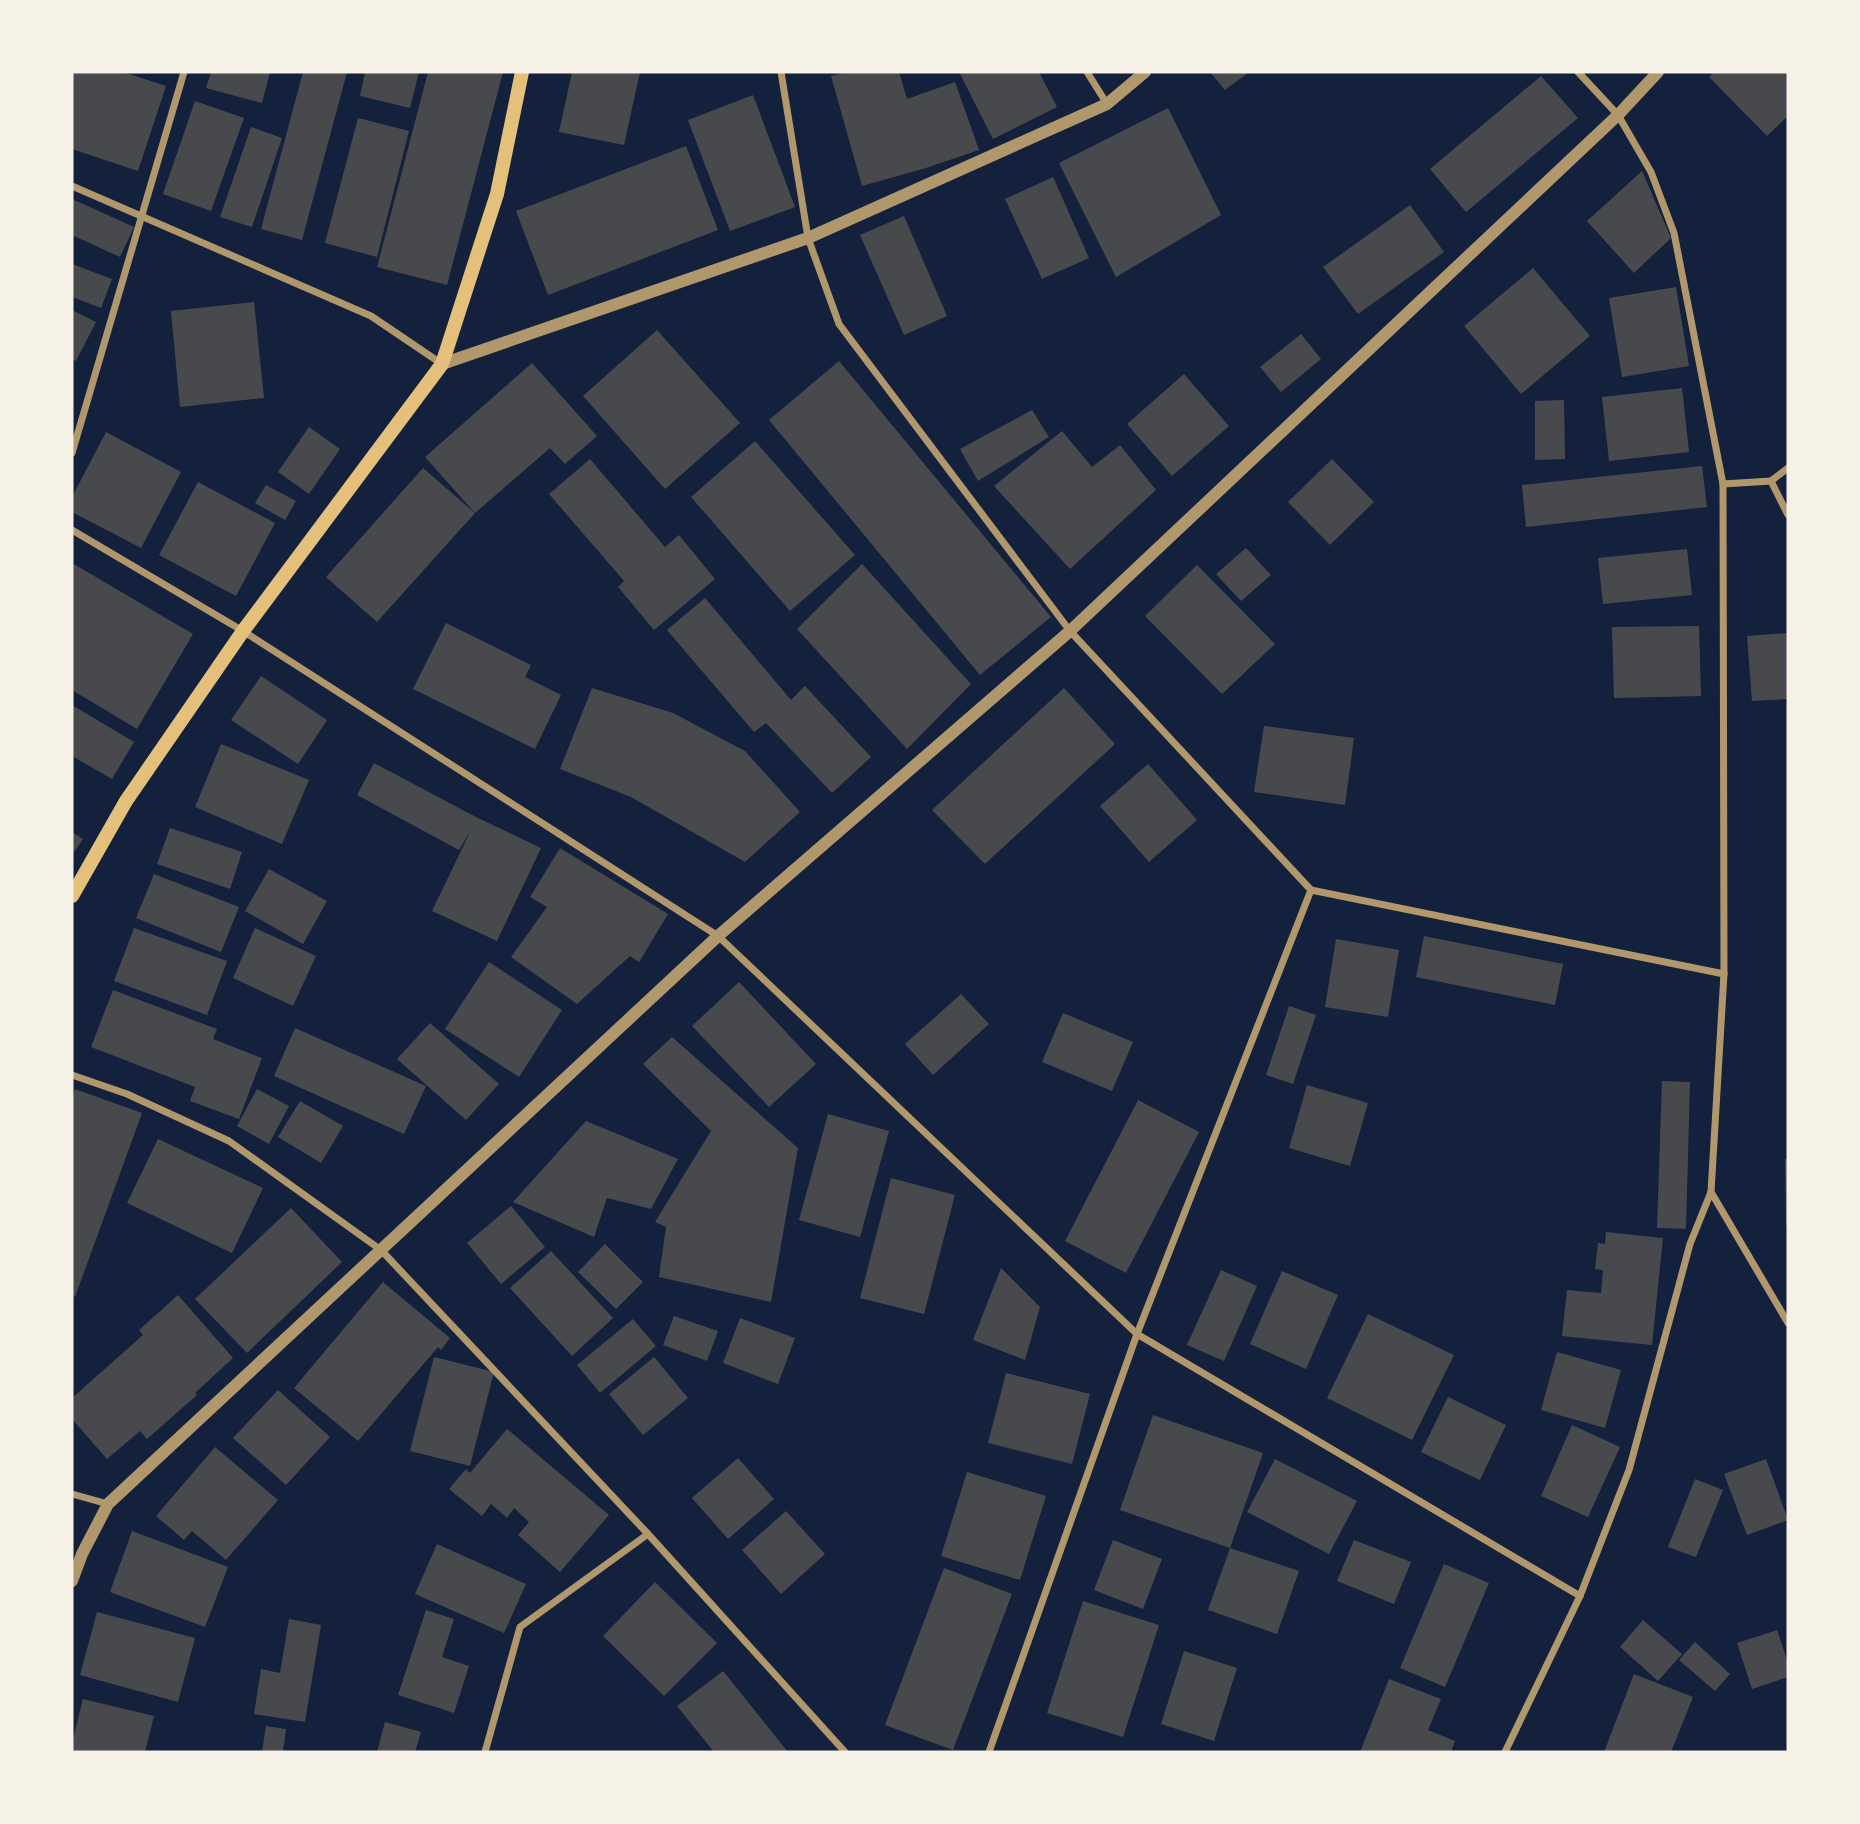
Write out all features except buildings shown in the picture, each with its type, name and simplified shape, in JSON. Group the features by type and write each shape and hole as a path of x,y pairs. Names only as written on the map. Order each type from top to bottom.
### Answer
{"main road":[{"path":"72,896 125,801 243,631 442,364 497,194 522,72"}],"street":[{"path":"72,453 184,72"},
{"path":"782,72 808,238 839,324 1069,631 1311,890 1724,974"},
{"path":"1087,72 1107,104"},
{"path":"72,186 371,316 442,364 808,238 1107,104 1144,72"},
{"path":"1505,1752 1580,1595 1629,1470 1690,1244 1711,1192 1724,974 1723,484 1674,233 1651,172 1618,115 1578,72"},
{"path":"72,1581 108,1504 718,936 1069,631 1618,115 1658,72"},
{"path":"1723,484 1771,481 1788,468"},
{"path":"1771,481 1788,515"},
{"path":"72,530 243,631 718,936 1137,1334 1580,1595"},
{"path":"989,1752 1137,1334 1311,890"},
{"path":"72,1075 127,1094 229,1141 381,1250 648,1534 845,1752"},
{"path":"1711,1192 1788,1323"},
{"path":"72,1494 108,1504"},
{"path":"485,1752 520,1627 648,1534"}]}
